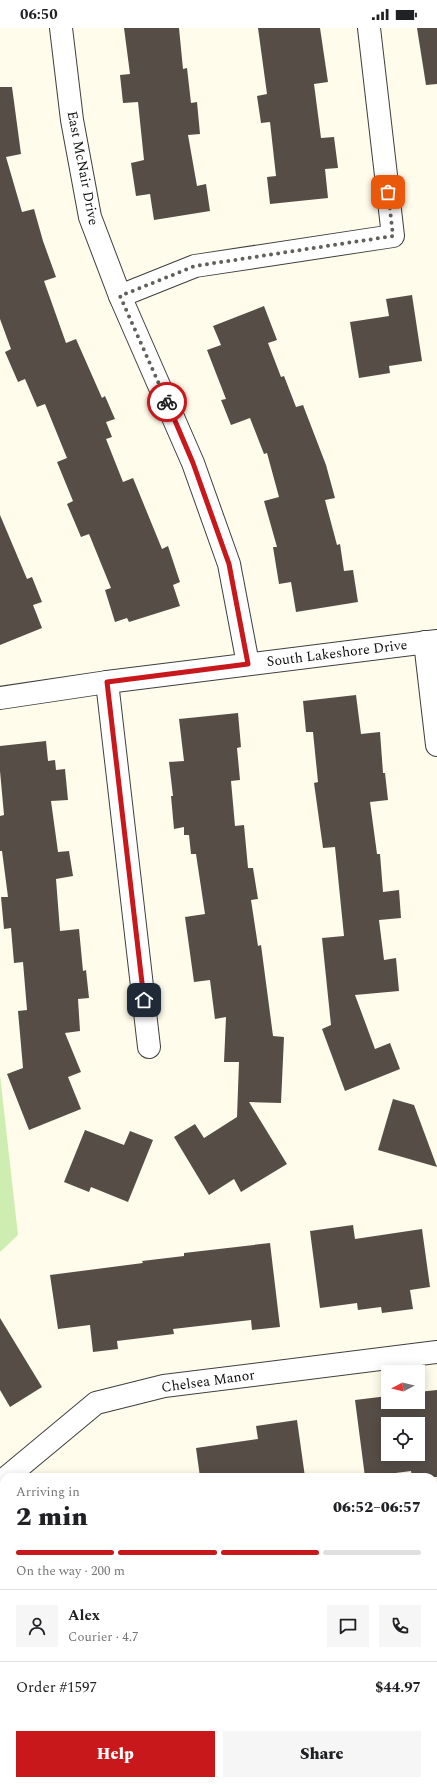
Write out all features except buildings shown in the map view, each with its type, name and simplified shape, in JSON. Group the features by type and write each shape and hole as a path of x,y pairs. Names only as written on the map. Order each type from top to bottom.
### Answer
{"street":[{"name":"East McNair Drive","path":"62,28 72,120 90,218 120,296 193,463 229,564 248,664"},
{"path":"120,296 195,266 393,236 369,28"},
{"path":"431,642 437,745"},
{"name":"South Lakeshore Drive","path":"0,698 107,682 431,642"},
{"path":"107,682 149,1047"},
{"name":"Chelsea Manor","path":"12,1473 96,1403 164,1386 437,1352"}],"green space":[{"path":"0,1075 18,1235 0,1252"}],"way so far":[{"path":"167,402 120,296 195,266 393,236 388,192"}],"route":[{"path":"144,1000 107,682 248,664 229,564 193,463 167,402"}]}
